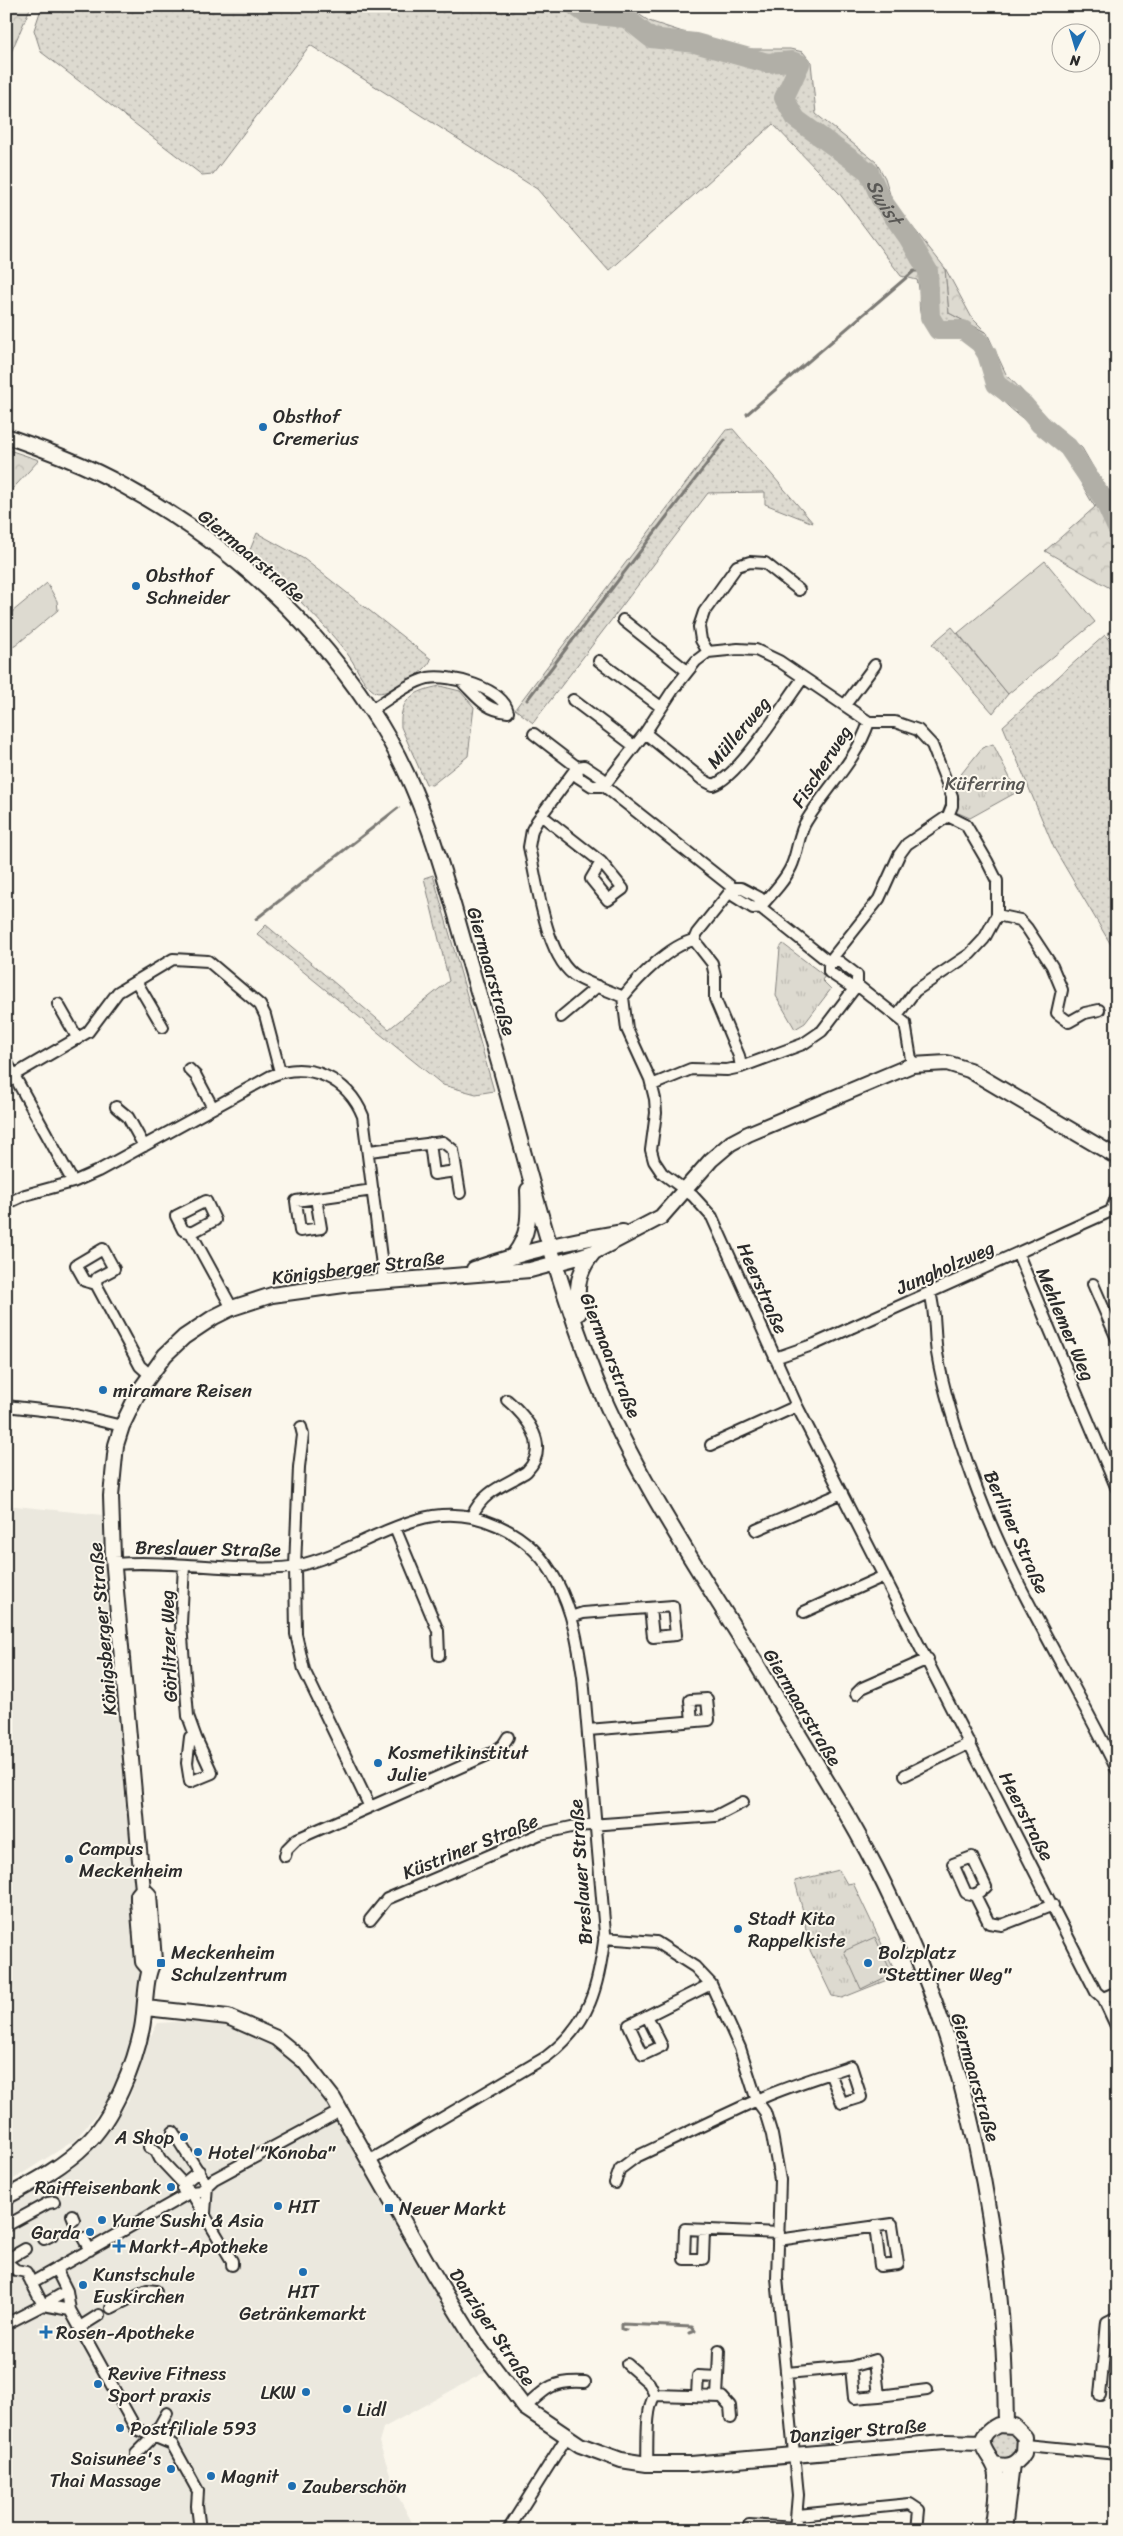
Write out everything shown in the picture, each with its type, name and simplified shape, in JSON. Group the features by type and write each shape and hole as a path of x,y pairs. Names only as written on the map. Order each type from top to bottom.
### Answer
{"street":[{"name":"Giermaarstraße","path":"6,436 55,454 120,483 180,519 229,554 281,598 322,643 371,710 396,751 419,803 444,871 555,1264 597,1381 631,1452 673,1527 853,1828 885,1885 923,1969 954,2058 973,2123 986,2186 998,2266 1005,2336 1006,2424"},
{"path":"708,652 698,627 704,612 737,566 750,562 765,563 799,590"},
{"path":"623,620 687,671"},
{"path":"604,786 645,733 687,671 708,652 738,649 756,650 779,661 869,722 895,722 918,730 932,744 952,796 952,806 948,816 906,844 879,899 829,962"},
{"path":"599,661 661,707"},
{"path":"845,705 875,665"},
{"path":"371,710 416,683 429,678 461,681"},
{"name":"Müllerweg","path":"645,733 703,780 713,785 722,782 751,749 803,678"},
{"path":"573,700 634,746"},
{"name":"Fischerweg","path":"760,907 792,867 806,821 852,759 862,743 869,722"},
{"path":"534,734 577,767 578,777 592,786 604,786 733,888 734,896 753,908 760,907 829,962 840,962 857,975 857,985 822,1031 803,1044 741,1067 727,1070 691,1068 652,1085"},
{"path":"577,767 532,830 530,847 553,947 561,964 576,977 623,997 633,984 672,951 682,943 694,940"},
{"path":"541,815 601,862"},
{"path":"897,1015 915,991 970,954 984,939 997,915 997,881 991,867 966,825 948,816"},
{"path":"694,940 697,932 733,888"},
{"path":"997,915 1020,920 1052,966 1062,990 1057,1013 1069,1022 1086,1012 1099,1010"},
{"path":"694,940 712,963 715,976 715,998 739,1056 741,1067"},
{"path":"14,1075 78,1039 96,1023 118,992 173,959 208,962 260,1005 265,1015 280,1072"},
{"path":"136,981 163,1027"},
{"path":"857,985 905,1023 909,1033 912,1065"},
{"path":"561,1017 598,986"},
{"name":"Heerstraße","path":"623,997 627,1029 652,1085 656,1113 651,1150 654,1161 662,1173 686,1191 712,1217 797,1406 928,1659 1096,1992 1103,1998 1117,2028"},
{"path":"58,1004 78,1039"},
{"path":"6,1061 72,1182"},
{"path":"631,1231 661,1217 686,1191 711,1160 739,1138 912,1065 947,1063 970,1070 1117,1157"},
{"path":"189,1069 196,1076 213,1108"},
{"path":"6,1204 25,1194 72,1182 98,1172 280,1072 305,1070 327,1076 339,1083 352,1096 359,1107 364,1123 384,1281"},
{"path":"116,1107 128,1117 144,1146"},
{"path":"368,1151 443,1142 453,1150 460,1193"},
{"path":"430,1143 434,1174 456,1171"},
{"path":"514,1255 521,1246 529,1225 527,1167"},
{"path":"316,1198 373,1190"},
{"name":"Jungholzweg","path":"775,1358 792,1354 1018,1254 1114,1214 1117,1195"},
{"name":"Königsberger Straße","path":"461,1274 514,1255 574,1239 631,1231"},
{"name":"Königsberger Straße","path":"6,2197 65,2162 94,2136 129,2076 139,2045 146,2008 149,1969 143,1962 138,1900 138,1895 143,1888 114,1564 111,1496 115,1454 122,1426 130,1406 150,1374 165,1355 184,1337 232,1308 272,1295 384,1281 530,1270 594,1252 631,1231"},
{"path":"191,1233 232,1308"},
{"path":"580,1335 576,1289 585,1262 594,1252"},
{"name":"Mehlemer Weg","path":"1018,1254 1113,1468 1117,1490"},
{"path":"96,1284 140,1366 150,1374"},
{"path":"1093,1284 1117,1339"},
{"name":"Berliner Straße","path":"930,1293 937,1354 959,1435 989,1520 1035,1614 1093,1720 1117,1770"},
{"path":"472,1516 485,1495 526,1472 536,1458 538,1444 528,1422 520,1411 507,1400"},
{"path":"6,1406 68,1413 122,1426"},
{"path":"711,1445 797,1406"},
{"path":"301,1427 303,1435 299,1468 295,1567 296,1634 304,1670 370,1807"},
{"path":"756,1530 842,1492"},
{"name":"Breslauer Straße","path":"114,1564 255,1568 295,1567 395,1528 433,1516 472,1516 500,1526 529,1545 557,1582 571,1617 583,1677 588,1730 604,1938 601,1967 593,1998 581,2022 560,2047 368,2161"},
{"path":"395,1528 438,1632 439,1655"},
{"name":"Görlitzer Weg","path":"184,1565 180,1624 190,1726 193,1737"},
{"path":"804,1612 884,1576"},
{"path":"571,1617 583,1613 650,1608"},
{"path":"856,1694 862,1688 928,1659"},
{"path":"588,1730 692,1721"},
{"path":"285,1856 287,1849 297,1839 492,1753 503,1745 508,1737"},
{"path":"905,1775 970,1743"},
{"name":"Küstriner Straße","path":"370,1920 388,1899 540,1834 594,1825 716,1816 744,1802"},
{"path":"975,1895 984,1916 989,1923 996,1926 1053,1905"},
{"path":"604,1938 656,1942 695,1967 711,1984 740,2048 757,2101 765,2112 772,2135 780,2174 777,2278 798,2495 798,2515 795,2529 749,2525"},
{"path":"648,2016 711,1984"},
{"path":"1103,1998 1117,1992"},
{"name":"Danziger Straße","path":"146,2008 228,2017 276,2038 318,2076 479,2348 526,2408 566,2438 602,2455 647,2464 691,2464 794,2453 944,2442 983,2442"},
{"path":"615,2183 620,2169 636,2158 757,2101 830,2073"},
{"path":"31,2282 187,2194 201,2191 207,2185 333,2115"},
{"path":"173,2132 207,2185 205,2214"},
{"path":"150,2146 156,2151 160,2160 183,2184 187,2194 205,2214 232,2261 232,2265"},
{"path":"183,2184 199,2171"},
{"path":"7,2226 48,2203 54,2202"},
{"path":"704,2230 779,2237 875,2226"},
{"path":"83,2238 90,2250"},
{"path":"26,2249 6,2261 16,2270 26,2272 44,2305 70,2310"},
{"path":"56,2269 67,2291 70,2310 136,2429 172,2444 198,2491 197,2506 200,2530"},
{"path":"111,2308 147,2290 156,2292"},
{"path":"6,2324 67,2291"},
{"path":"80,2326 99,2315"},
{"path":"1100,2395 1108,2322 1117,2317"},
{"path":"717,2396 719,2351"},
{"path":"786,2374 851,2367 875,2360 879,2396"},
{"path":"627,2364 649,2383 655,2395"},
{"path":"851,2367 854,2398 927,2390"},
{"path":"697,2394 698,2376 718,2377"},
{"path":"526,2408 551,2385 566,2381 585,2382"},
{"path":"655,2395 697,2394 717,2396 726,2399 730,2406 730,2418"},
{"path":"647,2464 650,2406 655,2395"},
{"path":"136,2454 154,2436 167,2413"},
{"path":"992,2530 997,2474 995,2464 984,2451 983,2442 991,2428 1006,2424 1020,2430 1026,2445 1024,2453 1012,2465 995,2464"},
{"path":"508,2530 566,2438"},
{"path":"1026,2445 1117,2454"},
{"path":"1004,2530 1012,2465"},
{"path":"798,2515 910,2504 918,2510 917,2530"}],"shaded area":[{"name":"Campus Meckenheim","path":"6,1505 103,1515 113,1610 142,1983 132,2040 123,2074 101,2109 75,2140 6,2184"},
{"path":"207,2020 255,2033 305,2066 327,2096 373,2179 487,2371 383,2428 379,2442 397,2494 416,2530 6,2530 6,2206 59,2175 100,2140 128,2102 149,2039 158,2023"}],"green space":[{"path":"6,6 31,6 6,64"},
{"path":"42,6 621,6 629,8 649,21 735,49 790,49 803,52 811,62 816,114 876,162 885,178 892,201 945,268 949,313 987,333 1006,374 1052,422 1082,448 1100,479 1117,500 1117,506 1106,487 1095,507 1071,465 1054,444 996,394 989,382 981,357 974,346 961,339 940,335 928,328 921,316 917,280 901,276 839,193 773,124 609,271 537,189 310,45 213,174 202,175 41,52 34,30"},
{"path":"945,268 972,318 987,333 949,313"},
{"path":"733,429 813,523 765,504 765,492 708,493 533,723 515,709 726,430"},
{"path":"6,449 39,460 6,496"},
{"path":"1106,486 1117,506 1117,592 1045,551 1095,507"},
{"path":"257,533 304,559 431,659 428,664 415,676 397,687 380,693 375,692 362,679 350,657 323,625 287,589 248,555"},
{"path":"1045,561 1095,622 1008,694 958,633"},
{"path":"47,583 57,601 58,610 15,646 6,648 6,617"},
{"path":"1117,624 1117,646 1107,633"},
{"path":"952,627 1008,694 993,713 932,644"},
{"path":"1105,635 1117,651 1117,955 1054,848 1003,726"},
{"path":"440,686 460,691 474,707 468,756 432,785 426,784 401,727 401,717 403,709 410,698 423,690"},
{"name":"Küferring","path":"993,744 1017,792 970,818 956,812 959,798 954,783 982,748"},
{"path":"433,875 494,1091 476,1094 443,1085 257,934 266,925 389,1029 449,981 424,878"},
{"path":"783,944 825,976 822,980 831,989 805,1023 795,1029 776,996 780,948"},
{"path":"839,1870 847,1884 853,1883 897,1976 842,1998 832,1996 808,1946 804,1915 795,1881"},
{"name":"Bolzplatz \"Stettiner Weg\"","path":"875,1937 892,1974 861,1989 844,1951"},
{"path":"1005,2431 1015,2435 1019,2445 1015,2455 1005,2459 995,2455 991,2445 995,2435"}],"waterway":[{"name":"Swist","path":"575,6 586,14 626,18 651,38 695,43 767,63 792,61 800,64 784,98 796,119 869,172 881,199 908,237 928,271 930,317 938,330 963,330 980,343 987,354 996,384 1024,405 1040,424 1068,447 1104,500 1117,528"},
{"path":"747,414 914,271 928,271"},
{"path":"527,700 725,440"},
{"path":"256,919 398,808"},
{"path":"626,2330 622,2329 622,2324 692,2327 695,2331 690,2333"}],"place":[{"name":"Obsthof Cremerius","path":"263,427"},
{"name":"Obsthof Schneider","path":"136,586"},
{"name":"miramare Reisen","path":"103,1390"},
{"name":"Kosmetikinstitut Julie","path":"378,1763"},
{"name":"Campus Meckenheim","path":"69,1859"},
{"name":"Stadt Kita Rappelkiste","path":"738,1929"},
{"name":"Meckenheim Schulzentrum","path":"161,1963"},
{"name":"Bolzplatz \"Stettiner Weg\"","path":"868,1963"},
{"name":"A Shop","path":"184,2137"},
{"name":"Hotel \"Konoba\"","path":"198,2152"},
{"name":"Raiffeisenbank","path":"171,2187"},
{"name":"HIT","path":"278,2206"},
{"name":"Neuer Markt","path":"389,2208"},
{"name":"Yume Sushi & Asia","path":"102,2220"},
{"name":"Garda","path":"90,2232"},
{"name":"Markt-Apotheke","path":"119,2246"},
{"name":"HIT Getränkemarkt","path":"303,2272"},
{"name":"Kunstschule Euskirchen","path":"83,2285"},
{"name":"Rosen-Apotheke","path":"46,2332"},
{"name":"Revive Fitness Sport praxis","path":"98,2384"},
{"name":"LKW","path":"306,2392"},
{"name":"Lidl","path":"347,2409"},
{"name":"Postfiliale 593","path":"120,2428"},
{"name":"Saisunee's Thai Massage","path":"171,2469"},
{"name":"Magnit","path":"211,2476"},
{"name":"Zauberschön","path":"292,2486"}]}
